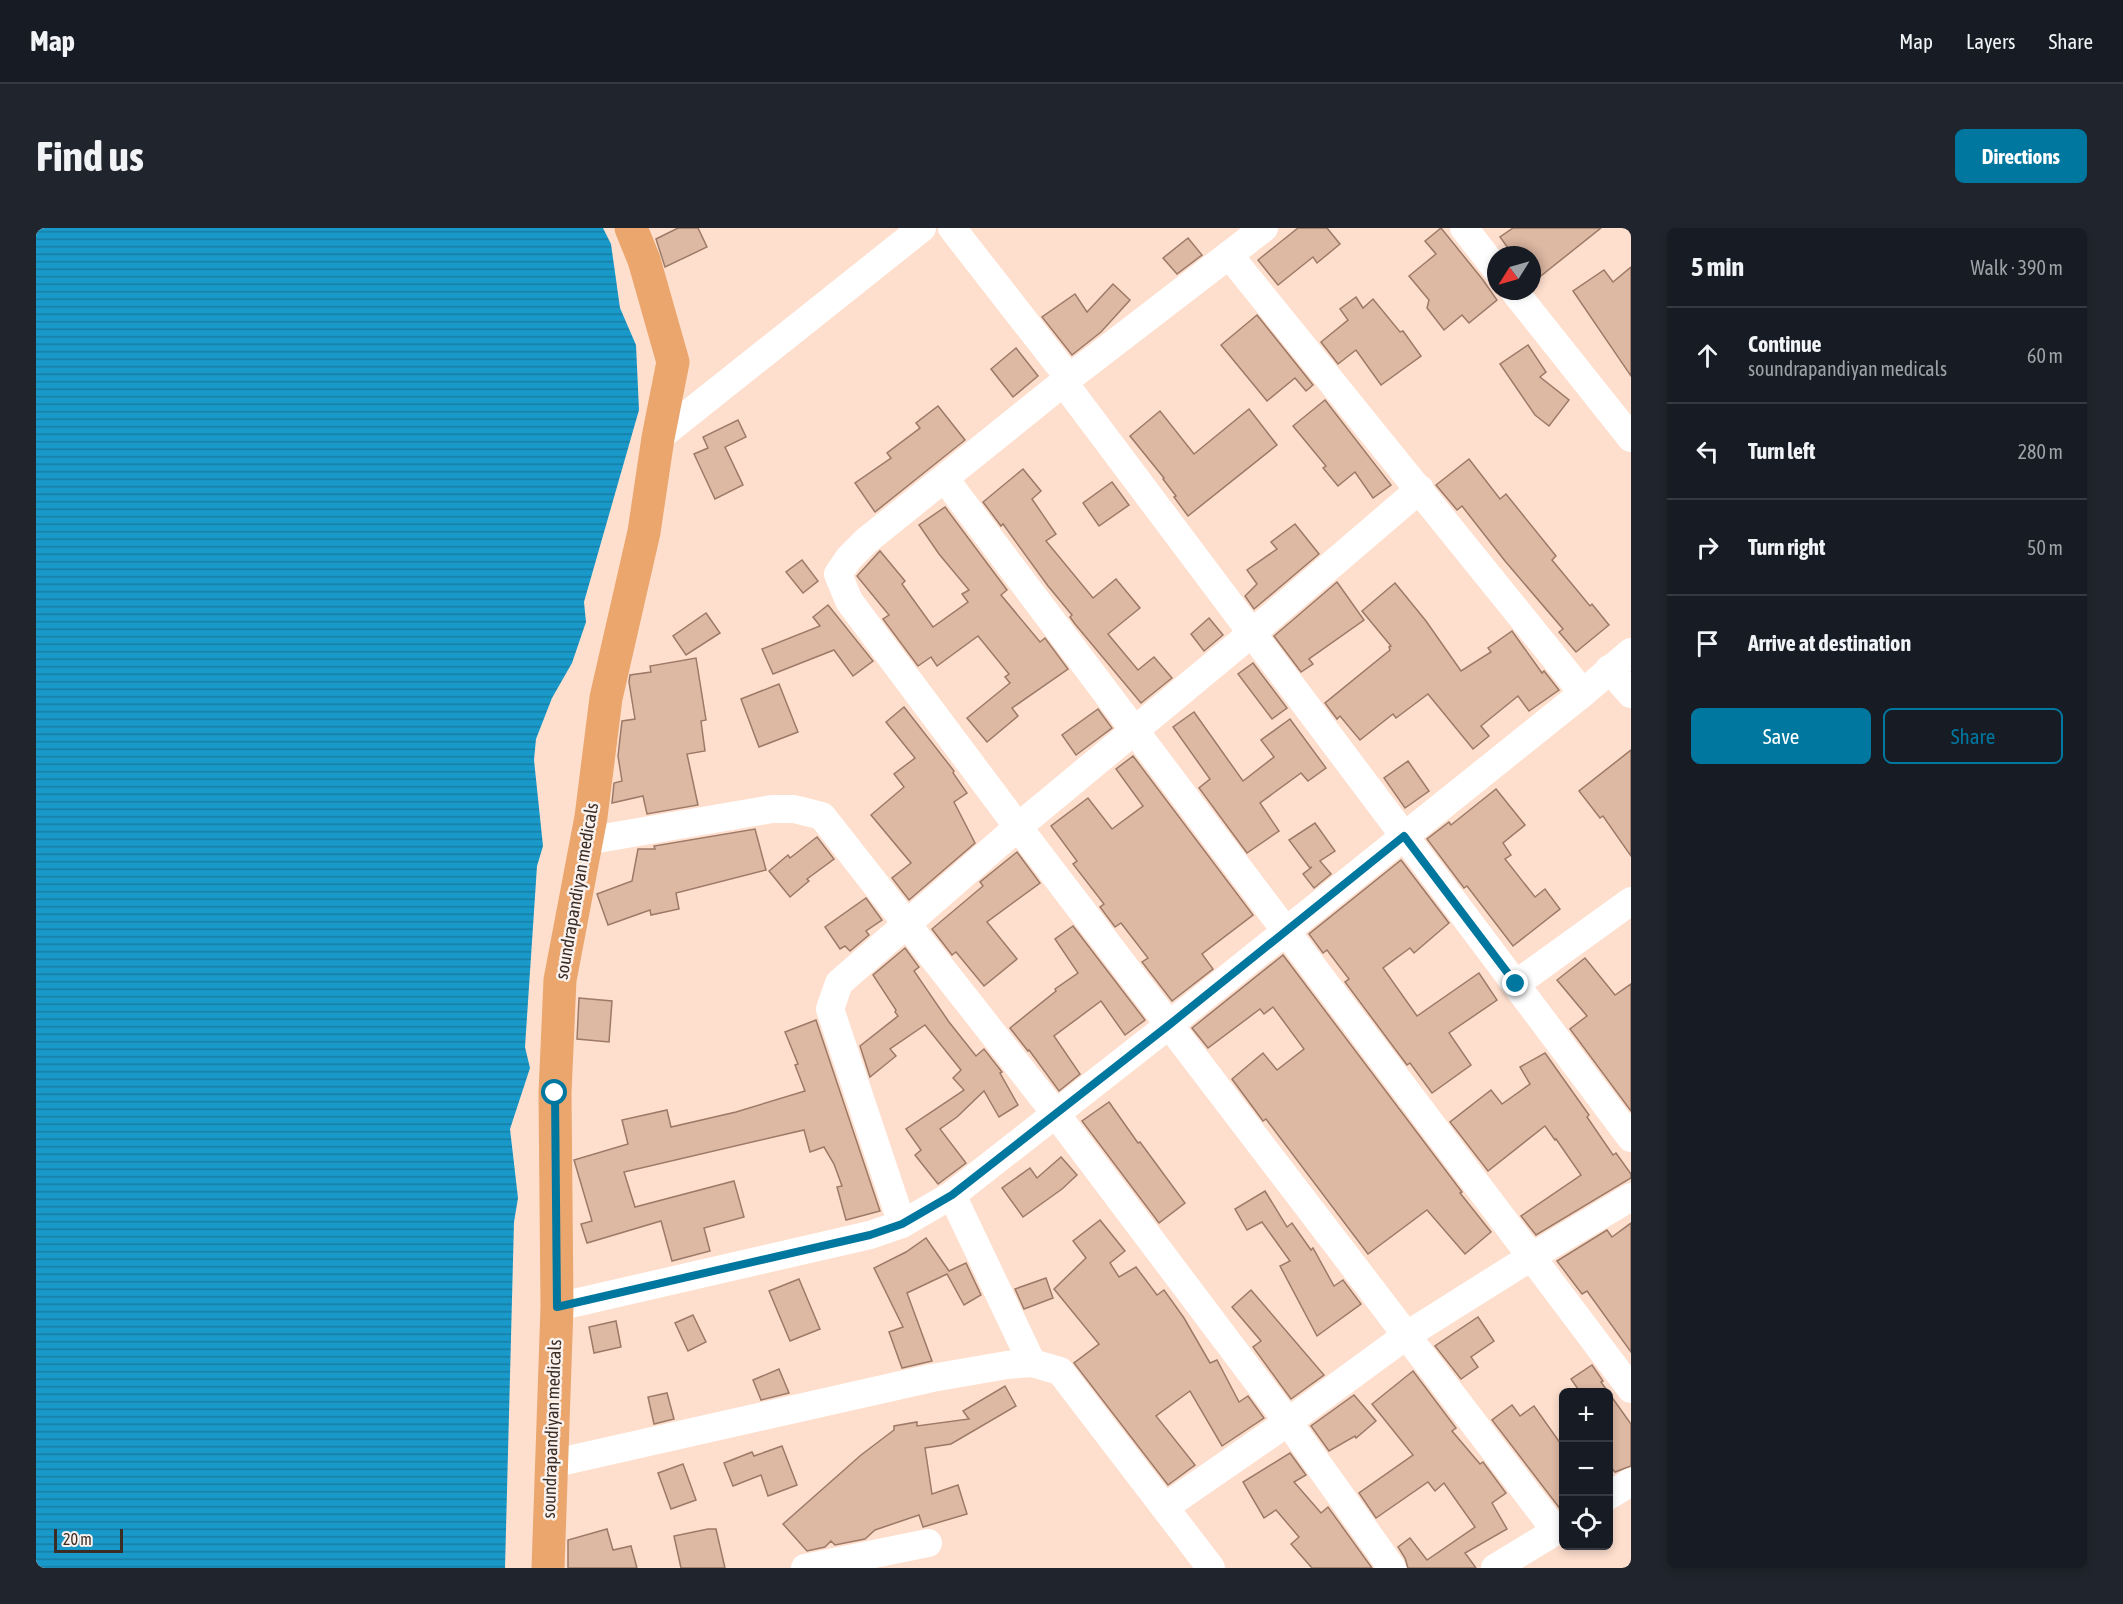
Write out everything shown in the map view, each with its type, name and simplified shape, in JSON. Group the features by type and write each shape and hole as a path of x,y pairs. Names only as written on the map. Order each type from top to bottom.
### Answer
{"main road":[{"name":"soundrapandiyan medicals","path":"548,1568 557,1307 555,1093 560,980 591,817 606,698 644,532 658,438 673,362 644,260 631,228"}],"street":[{"path":"658,438 922,228"},
{"path":"952,228 1631,1138"},
{"path":"1264,228 1066,380 866,541 849,558 838,574 849,601 1018,827 1407,1335 1559,1527"},
{"path":"1464,228 1487,257"},
{"path":"1229,255 1583,693"},
{"path":"1521,300 1631,438"},
{"path":"945,479 1631,1389"},
{"path":"902,1224 830,1009 838,983 1018,827 1252,633 1420,489"},
{"path":"557,1307 870,1235 902,1224 952,1195 1169,1025 1631,652"},
{"path":"1609,669 1631,693"},
{"path":"586,842 772,810 794,809 822,816 1056,1114 1288,1422 1392,1568"},
{"path":"1516,984 1631,901"},
{"path":"952,1195 1032,1363"},
{"path":"1165,1508 1407,1335 1631,1197"},
{"path":"551,1464 932,1378 1032,1363 1060,1371 1211,1568"},
{"path":"1610,1496 1631,1482"},
{"path":"1495,1568 1559,1529"},
{"path":"805,1568 928,1543"}],"water":[{"path":"36,228 603,228 611,244 620,308 636,345 639,410 584,602 586,622 572,663 552,698 536,739 534,760 543,846 537,866 525,1047 530,1068 510,1129 518,1198 514,1222 505,1568 36,1568"}],"building":[{"path":"678,228 698,228 707,247 665,267 656,239"},
{"path":"1298,228 1327,228 1340,244 1317,263 1313,257 1278,285 1258,260"},
{"path":"1441,228 1487,286 1487,300 1497,300 1469,323 1462,315 1444,330 1427,308 1429,300 1409,276 1436,254 1425,241"},
{"path":"1513,228 1601,228 1541,276 1541,246 1506,246 1500,237"},
{"path":"1188,238 1202,255 1177,274 1163,258"},
{"path":"1631,267 1631,376 1573,291 1604,270 1613,282"},
{"path":"1113,284 1130,300 1101,332 1072,355 1042,317 1075,294 1087,312"},
{"path":"1356,297 1363,308 1373,299 1400,332 1403,331 1421,356 1381,385 1356,350 1338,364 1321,342 1348,320 1340,309"},
{"path":"1257,315 1313,385 1306,391 1295,378 1267,401 1221,345"},
{"path":"1528,345 1546,372 1540,377 1569,400 1549,426 1535,415 1500,364"},
{"path":"1016,348 1038,376 1013,397 991,369"},
{"path":"1325,400 1391,485 1373,498 1355,472 1338,486 1323,468 1326,466 1293,426"},
{"path":"938,406 965,440 875,512 855,483 891,458 887,453 920,428 916,423"},
{"path":"1249,409 1277,445 1188,516 1164,478 1130,436 1160,411 1194,454"},
{"path":"738,420 746,437 725,447 743,485 715,499 694,454 708,448 703,437"},
{"path":"1469,459 1500,499 1506,494 1556,556 1552,560 1609,625 1576,652 1559,632 1563,629 1462,506 1457,510 1436,485"},
{"path":"1023,469 1041,491 1032,499 1056,534 1046,541 1093,598 1116,579 1140,608 1108,634 1138,670 1154,657 1172,678 1141,703 1075,624 1070,617 1072,615 1003,524 1001,526 983,502"},
{"path":"1112,482 1129,505 1099,526 1083,503"},
{"path":"945,507 1007,590 1001,595 1040,642 1045,638 1068,669 1012,708 1018,716 987,742 967,718 1010,683 1005,677 1009,674 978,636 937,666 931,657 918,666 883,619 889,615 857,576 880,551 905,581 902,584 933,627 968,602 962,594 969,590 939,554 919,525"},
{"path":"1295,524 1319,554 1254,609 1245,596 1257,584 1247,570 1277,549 1271,542"},
{"path":"802,560 818,581 803,593 786,572"},
{"path":"1337,582 1364,620 1309,659 1313,664 1301,672 1274,636"},
{"path":"1395,583 1426,621 1461,671 1491,652 1488,648 1512,631 1542,673 1544,671 1559,690 1529,711 1518,696 1481,726 1489,736 1473,749 1428,694 1396,718 1393,714 1360,740 1340,716 1337,719 1325,703 1390,650 1391,646 1362,611"},
{"path":"828,605 873,661 853,676 834,650 773,674 762,649 820,626 813,617"},
{"path":"706,613 720,633 686,655 673,636"},
{"path":"1209,618 1223,635 1204,651 1191,634"},
{"path":"696,658 706,720 701,721 705,751 687,754 698,805 647,814 643,796 612,803 614,783 622,781 618,756 622,721 635,719 630,675 651,672 650,666"},
{"path":"1253,663 1287,708 1272,719 1238,674"},
{"path":"779,684 798,732 759,747 741,699"},
{"path":"904,707 954,771 953,773 967,793 954,802 975,843 909,900 892,878 911,863 871,815 904,787 894,774 915,758 886,722"},
{"path":"1098,709 1112,728 1076,755 1062,735"},
{"path":"1194,712 1243,781 1274,757 1261,740 1290,719 1326,768 1308,781 1301,773 1260,803 1279,831 1247,853 1199,788 1210,779 1173,727"},
{"path":"1631,750 1631,856 1603,816 1600,818 1579,791"},
{"path":"1133,756 1253,915 1202,954 1213,969 1172,1001 1142,962 1148,958 1121,923 1115,927 1100,907 1104,904 1073,864 1077,861 1051,826 1088,798 1112,829 1143,806 1116,769"},
{"path":"1408,761 1429,791 1405,808 1384,778"},
{"path":"1496,789 1525,825 1503,843 1511,855 1505,859 1535,897 1545,889 1560,909 1513,946 1467,886 1464,888 1427,839 1449,822 1451,825"},
{"path":"1315,823 1335,851 1320,861 1331,874 1314,888 1303,874 1312,867 1310,868 1289,840"},
{"path":"755,829 766,870 676,893 679,909 651,915 650,910 608,925 597,894 632,881 638,849 655,849 654,846"},
{"path":"817,837 834,859 807,879 809,881 790,897 769,871 788,855 790,858"},
{"path":"1017,852 1040,883 987,922 1017,959 984,986 956,952 952,955 932,929 983,886 980,882"},
{"path":"1401,860 1449,923 1414,953 1410,948 1383,968 1417,1016 1479,973 1497,1000 1449,1033 1471,1065 1432,1093 1410,1063 1407,1065 1345,982 1349,979 1327,950 1323,953 1309,934"},
{"path":"866,898 882,920 866,931 869,935 850,951 845,946 840,949 825,927"},
{"path":"1073,926 1145,1020 1125,1035 1101,1001 1054,1036 1080,1074 1059,1091 1010,1028 1056,991 1055,989 1078,973 1055,939"},
{"path":"905,948 919,967 914,971 949,1022 976,1056 984,1049 1002,1072 1000,1073 1018,1105 999,1117 984,1091 957,1117 940,1129 966,1163 938,1184 915,1155 921,1150 906,1129 964,1090 953,1078 961,1070 925,1025 890,1049 896,1056 870,1077 860,1046 898,1016 873,975"},
{"path":"1283,955 1491,1232 1465,1254 1427,1210 1368,1254 1266,1119 1263,1121 1232,1079 1263,1053 1277,1070 1304,1049 1273,1007 1264,1014 1260,1009 1208,1048 1192,1028"},
{"path":"1585,958 1615,995 1631,984 1631,1111 1570,1029 1587,1016 1557,980"},
{"path":"579,998 612,1001 609,1042 577,1039"},
{"path":"816,1020 880,1211 846,1220 837,1187 842,1186 834,1164 824,1147 810,1152 804,1130 624,1172 635,1207 734,1181 744,1217 704,1228 710,1251 672,1261 661,1221 587,1243 581,1224 592,1221 574,1160 628,1144 622,1120 667,1110 671,1127 736,1112 805,1091 795,1065 798,1064 785,1032"},
{"path":"1545,1053 1589,1115 1587,1117 1613,1155 1616,1153 1631,1174 1631,1178 1536,1235 1521,1216 1581,1175 1556,1139 1545,1126 1488,1171 1450,1122 1491,1090 1502,1104 1530,1084 1520,1067"},
{"path":"1109,1102 1185,1203 1159,1223 1082,1121"},
{"path":"1061,1157 1077,1175 1062,1189 1023,1217 1002,1188 1030,1168 1037,1178"},
{"path":"1265,1191 1287,1227 1292,1223 1311,1250 1313,1248 1334,1286 1343,1280 1361,1304 1317,1336 1280,1266 1290,1261 1262,1222 1247,1230 1235,1209"},
{"path":"1100,1220 1125,1251 1110,1263 1119,1277 1136,1267 1157,1295 1164,1290 1184,1318 1210,1363 1217,1360 1239,1402 1248,1396 1264,1418 1222,1446 1190,1391 1156,1416 1195,1465 1168,1485 1074,1363 1099,1344 1054,1289 1086,1258 1073,1241"},
{"path":"1631,1223 1631,1352 1587,1291 1582,1294 1557,1261 1607,1230 1612,1237"},
{"path":"926,1238 949,1271 966,1263 981,1295 964,1305 947,1274 907,1293 932,1361 902,1368 889,1332 903,1327 874,1268 906,1252"},
{"path":"1046,1278 1053,1298 1024,1309 1015,1289"},
{"path":"799,1279 820,1329 790,1341 769,1291"},
{"path":"1251,1290 1324,1375 1291,1399 1253,1347 1261,1341 1232,1307"},
{"path":"693,1315 706,1342 688,1351 675,1323"},
{"path":"1478,1317 1494,1341 1471,1357 1478,1367 1461,1379 1435,1346"},
{"path":"616,1321 621,1347 594,1353 589,1327"},
{"path":"1592,1365 1605,1388 1577,1388 1571,1379"},
{"path":"779,1369 789,1393 761,1400 753,1380"},
{"path":"1413,1371 1456,1428 1452,1431 1480,1464 1483,1462 1506,1493 1492,1503 1507,1529 1465,1553 1476,1568 1408,1568 1398,1547 1410,1538 1427,1560 1475,1527 1444,1483 1435,1491 1428,1482 1376,1518 1359,1493 1413,1455 1372,1404"},
{"path":"1005,1386 1016,1406 951,1444 925,1448 932,1494 958,1485 967,1514 923,1527 919,1515 875,1530 865,1539 835,1545 831,1541 825,1547 807,1551 783,1524 861,1455 894,1430 894,1426 917,1422 917,1426 969,1419 963,1411"},
{"path":"667,1393 674,1419 654,1424 648,1397"},
{"path":"1354,1395 1376,1421 1356,1438 1355,1436 1329,1451 1311,1426"},
{"path":"1613,1399 1631,1424 1631,1466 1615,1472 1613,1470"},
{"path":"1512,1405 1520,1416 1534,1406 1559,1441 1559,1507 1492,1420"},
{"path":"782,1446 797,1485 768,1496 761,1475 733,1486 724,1463 752,1452 754,1456"},
{"path":"1290,1453 1306,1475 1294,1482 1321,1513 1328,1507 1372,1568 1312,1568 1291,1544 1299,1537 1276,1510 1264,1518 1243,1482"},
{"path":"683,1464 696,1500 671,1509 658,1473"},
{"path":"607,1529 613,1550 631,1546 637,1568 568,1568 568,1540"},
{"path":"716,1529 725,1568 681,1568 674,1536"}],"route":[{"path":"555,1093 557,1307 870,1235 902,1224 952,1195 1169,1025 1404,836 1516,984"}]}
